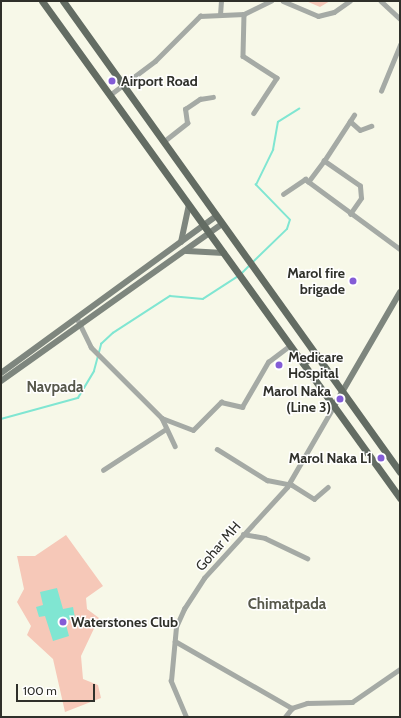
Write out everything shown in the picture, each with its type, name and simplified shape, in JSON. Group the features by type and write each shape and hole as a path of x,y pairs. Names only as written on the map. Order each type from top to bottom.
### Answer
{"main road":[{"path":"42,1 111,94 289,346 303,363 400,498"},
{"path":"63,1 400,472"},
{"path":"181,243 189,205"},
{"path":"1,373 78,320 216,216"},
{"path":"1,381 80,327 222,224"},
{"path":"185,251 224,253"},
{"path":"334,406 400,292"},
{"path":"303,363 316,354"}],"street":[{"path":"220,15 221,1"},
{"path":"111,94 155,61 200,16 244,14 271,1"},
{"path":"283,1 318,16 334,12 350,1"},
{"path":"381,1 400,19"},
{"path":"244,14 243,56 277,78 254,113"},
{"path":"381,92 400,45"},
{"path":"163,142 187,123 185,109 200,99 213,97"},
{"path":"308,182 324,161 354,115"},
{"path":"350,121 360,130 371,126"},
{"path":"324,161 360,186 361,198 350,214"},
{"path":"283,194 305,180 400,249"},
{"path":"78,320 90,347 107,362 162,418 193,430 221,402 242,407 268,362 289,346"},
{"name":"Gohar MH","path":"186,717 171,681 176,627 192,594 242,534 287,487 334,406"},
{"path":"162,418 175,446"},
{"path":"103,470 166,429"},
{"path":"216,449 249,471 287,487 292,485 314,499 328,487"},
{"path":"242,534 265,538 307,558"},
{"path":"175,641 292,708"},
{"path":"285,717 292,708 307,703 352,702 400,669"}],"shaded area":[{"path":"306,1 330,1 320,7"},
{"name":"Waterstones Club","path":"66,535 103,586 86,598 87,609 99,618 81,656 83,679 98,685 101,698 65,712 53,659 27,635 31,626 17,602 24,589 17,556 35,556"}],"water":[{"name":"Waterstones Club","path":"57,588 63,609 73,607 75,618 65,621 69,636 53,641 45,616 39,617 36,607 43,605 40,592"}],"waterway":[{"path":"253,262 287,229 290,220 256,185 273,150 278,122 299,109"},
{"path":"242,273 249,266"},
{"path":"1,419 78,398 94,371 101,344 113,333 170,296 203,299 237,277"}],"place":[{"name":"Airport Road","path":"112,81"},
{"name":"Marol fire brigade","path":"353,281"},
{"name":"Medicare Hospital","path":"279,365"},
{"name":"Marol Naka (Line 3)","path":"340,399"},
{"name":"Marol Naka L1","path":"381,458"},
{"name":"Waterstones Club","path":"63,622"}],"district":[{"name":"Navpada","path":"55,388"},
{"name":"Chimatpada","path":"287,605"}]}
